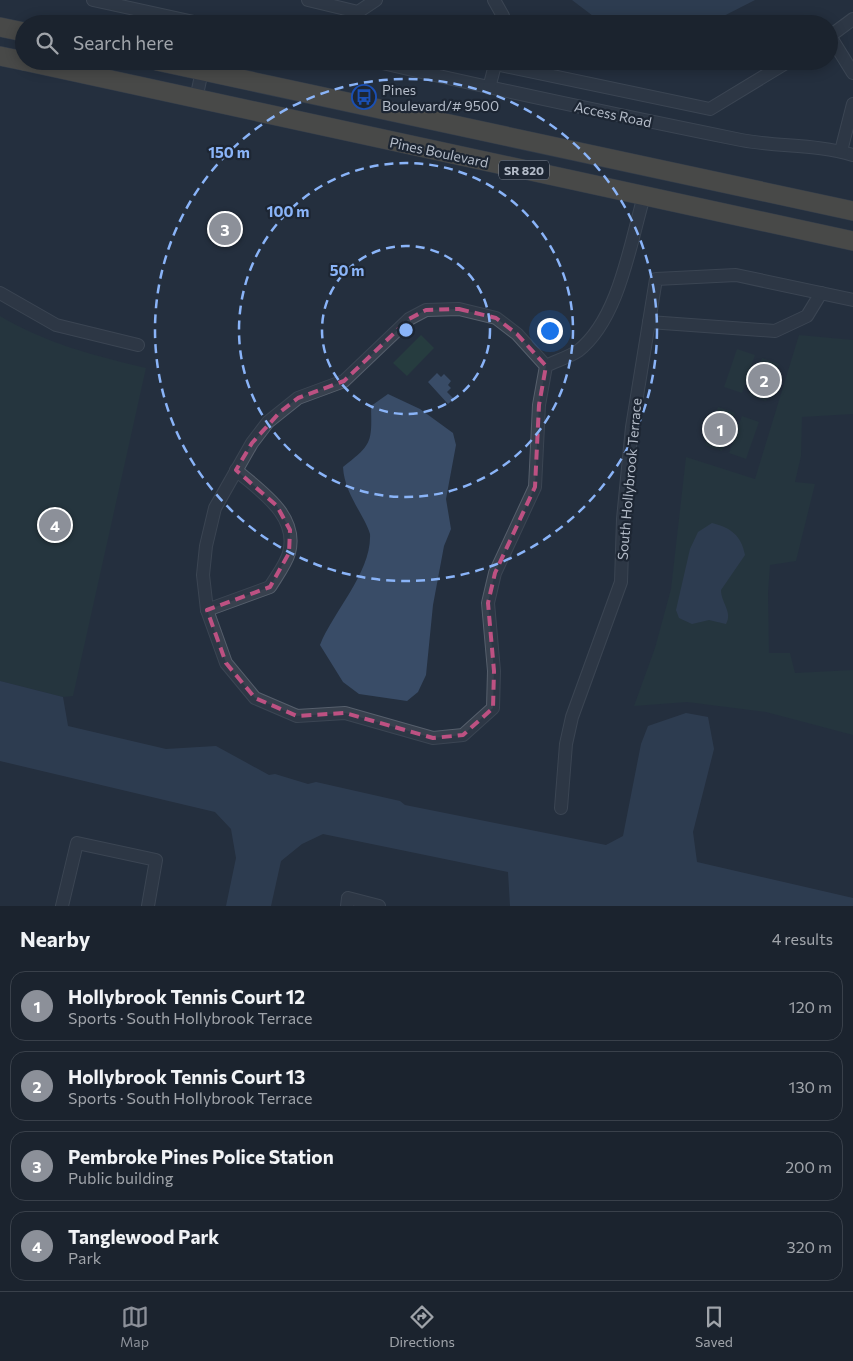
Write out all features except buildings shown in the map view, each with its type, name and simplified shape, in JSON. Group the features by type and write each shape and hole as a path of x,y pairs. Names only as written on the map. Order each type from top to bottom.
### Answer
{"highway":[{"path":"0,27 15,30"},
{"name":"Pines Boulevard","path":"0,56 15,59"},
{"name":"Pines Boulevard","path":"65,70 853,241"},
{"name":"SR 820","path":"198,70 853,211"},
{"path":"644,196 648,188 656,183 717,182"}],"street":[{"path":"93,0 162,15"},
{"path":"308,0 358,12 368,7"},
{"path":"494,0 502,15"},
{"path":"838,30 853,19"},
{"path":"838,49 853,73"},
{"name":"Access Road","path":"412,70 489,88 755,143 847,153"},
{"path":"489,88 493,70"},
{"path":"532,70 710,109 774,70"},
{"path":"196,99 202,71"},
{"path":"847,153 853,104"},
{"path":"546,366 578,351 597,329 616,295 644,196"},
{"name":"South Hollybrook Terrace","path":"560,808 566,744 572,717 621,582 623,519 631,436 656,279 736,275 853,300"},
{"path":"0,293 56,325 138,346"},
{"path":"649,322 775,331 807,316 821,293"},
{"path":"459,309 496,318 517,334 546,366 539,405 535,487 495,573 488,603 494,671 493,708 463,735 433,738 345,713 297,716 255,698 226,663 207,610 203,575 206,546 216,508 252,443 268,422 298,398 344,381 409,319 426,310 459,309"},
{"path":"207,610 270,587 289,553 290,530 277,506 236,470"},
{"path":"62,906 77,843 156,860 148,906"},
{"path":"347,903 348,898 379,906"}],"highlighted area":[{"path":"459,309 496,318 517,334 546,366 539,405 535,487 495,573 488,603 494,671 493,708 463,735 433,738 345,713 297,716 255,698 226,663 207,610 270,587 289,553 290,530 277,506 236,470 252,443 280,412 298,398 344,381 409,319 426,310"}],"green space":[{"path":"0,316 35,334 71,348 146,368 73,696 63,697 0,681"},
{"path":"421,335 434,348 407,376 393,363"},
{"path":"799,335 853,340 853,414 802,417 801,456 795,482 815,484 796,561 770,565 768,593 769,653 790,653 795,673 853,670 853,735 766,712 687,702 634,706 655,648 671,589 686,457 755,479"},
{"path":"737,349 755,355 742,393 724,387"},
{"path":"762,358 779,364 766,401 749,395"},
{"path":"718,407 735,413 722,451 705,445"},
{"path":"742,416 759,422 746,459 729,453"}],"water":[{"path":"572,0 755,0 726,15 592,15"},
{"path":"437,373 441,377 444,374 451,381 448,385 451,388 447,392 454,399 448,404 428,382"},
{"path":"388,394 420,409 453,433 456,445 446,499 451,529 444,546 433,605 426,675 418,692 407,701 359,694 343,682 320,645 351,591 365,563 369,548 370,532 348,488 343,467 365,447 370,435 371,406"},
{"path":"712,523 725,527 734,533 741,542 745,555 721,590 728,615 726,624 709,620 692,624 679,618 676,610 690,549 698,532"},
{"path":"0,681 63,697 68,726 166,749 216,746 269,775 275,774 308,784 316,782 400,801 405,805 606,845 623,836 641,744 648,726 686,713 708,717 714,749 693,832 697,862 853,898 853,906 510,906 508,872 323,834 302,844 281,861 271,906 226,906 236,858 231,829 215,812 0,761"}],"place":[{"name":"Pines Boulevard/# 9500","path":"364,97"},
{"name":"Pembroke Pines Police Station","path":"225,229"},
{"name":"Hollybrook Tennis Court 13","path":"764,380"},
{"name":"Hollybrook Tennis Court 12","path":"720,429"},
{"name":"Tanglewood Park","path":"55,525"}]}
